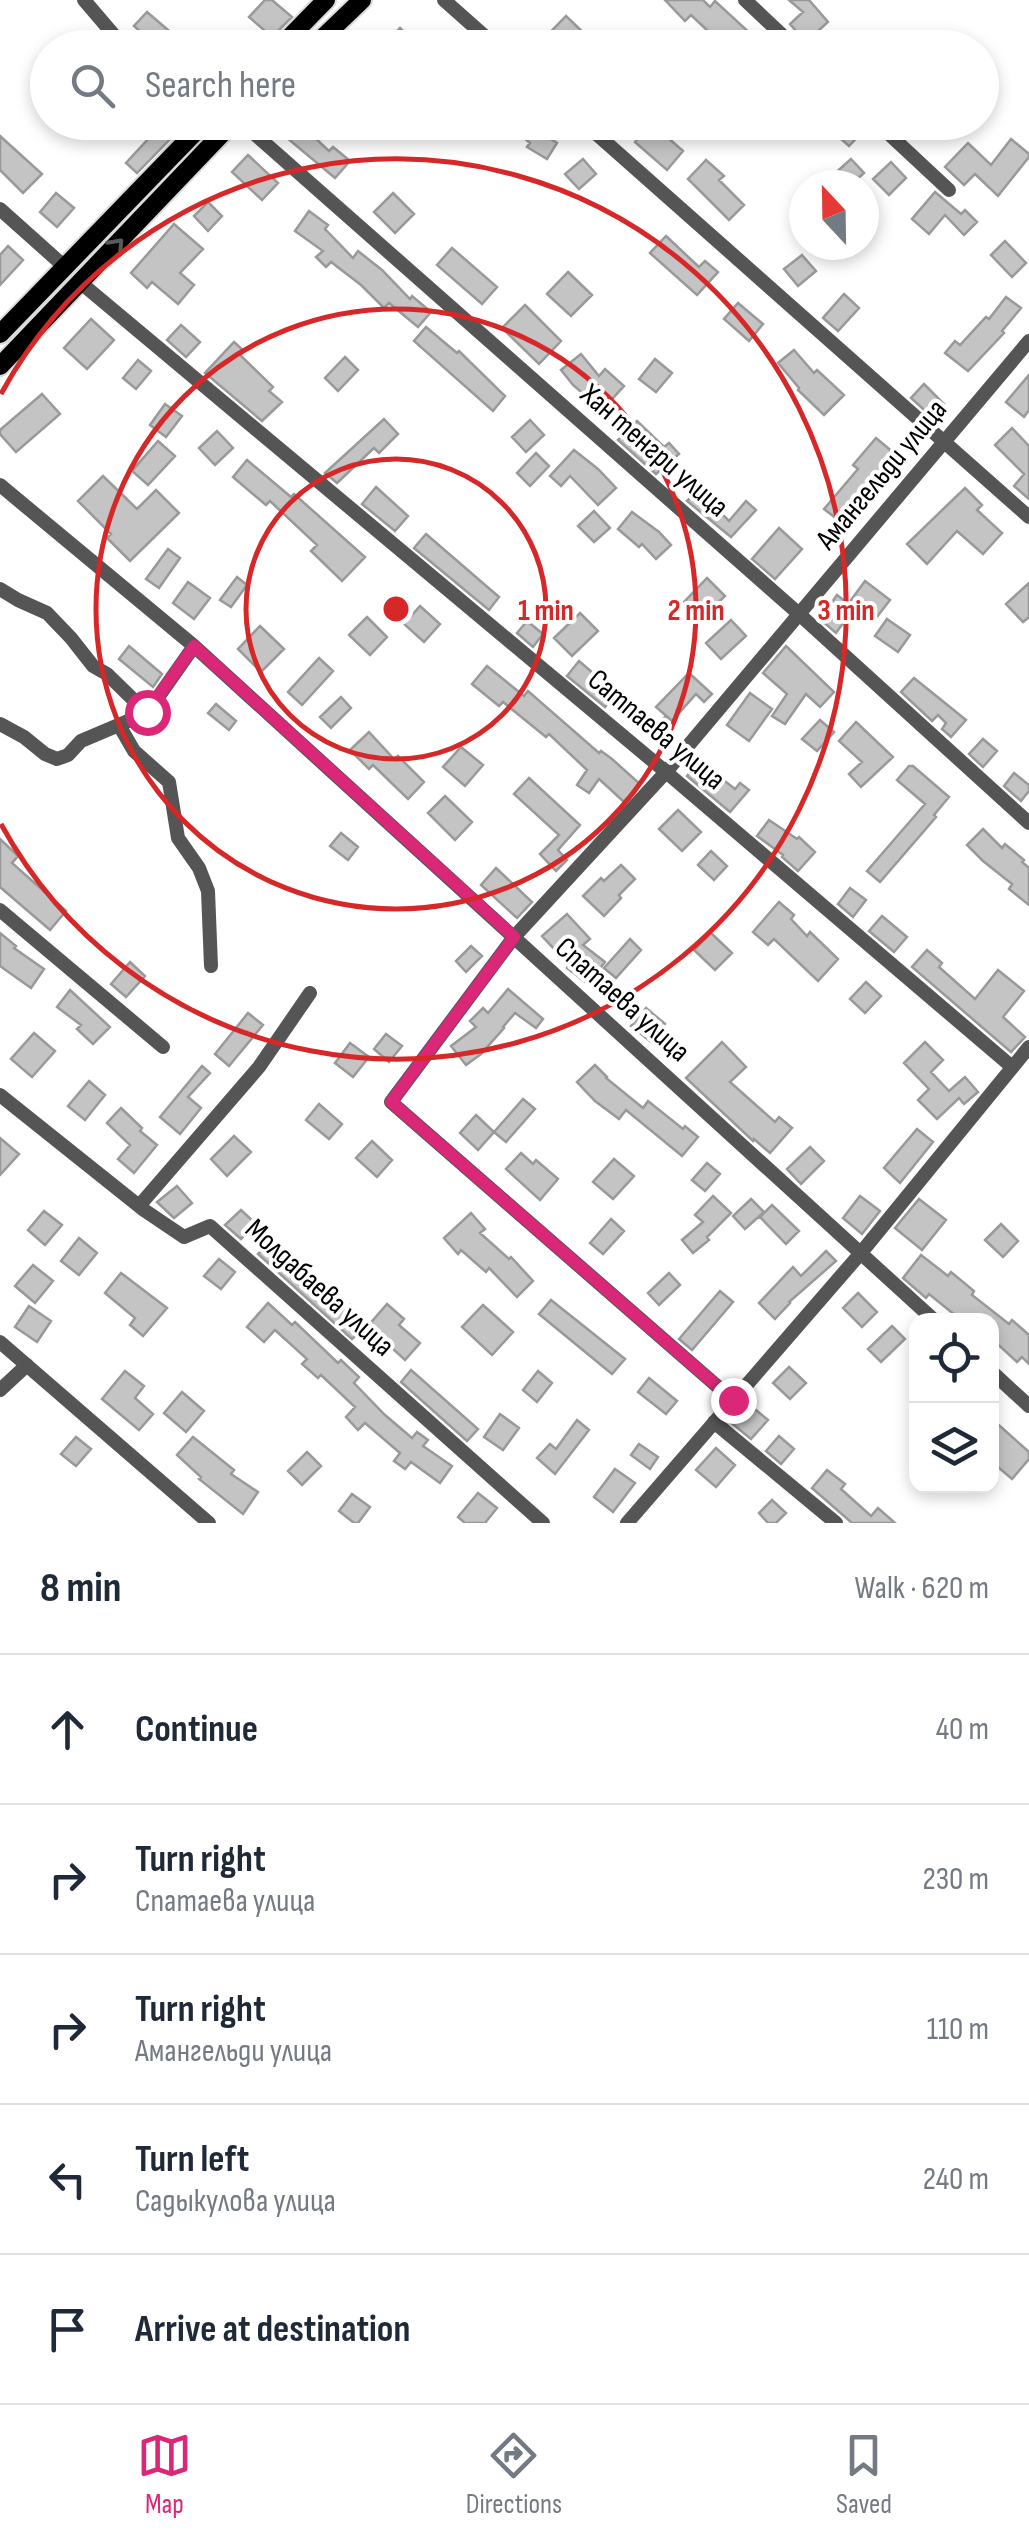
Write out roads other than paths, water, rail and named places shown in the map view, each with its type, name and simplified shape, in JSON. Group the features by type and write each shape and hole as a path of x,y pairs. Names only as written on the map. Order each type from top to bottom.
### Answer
{"main road":[{"path":"297,30 326,0"},
{"path":"331,30 362,0"},
{"path":"0,334 184,140"},
{"path":"0,366 216,140"}],"street":[{"path":"84,0 110,30"},
{"path":"444,0 478,30"},
{"path":"745,0 777,30"},
{"name":"Хан тенгри улица","path":"262,140 799,614 1029,823"},
{"path":"603,140 1029,517"},
{"path":"895,140 949,190"},
{"path":"0,209 66,268"},
{"name":"Сатпаева улица","path":"81,283 1011,1066"},
{"name":"Амангельди улица","path":"733,1400 391,1102 514,937 666,772 1029,341"},
{"name":"Спатаева улица","path":"0,485 194,646 926,1313"},
{"path":"0,589 47,612 93,666 147,712"},
{"path":"0,724 45,754 57,759 68,755 82,741 147,712 194,646"},
{"path":"119,725 134,751 168,782 178,838 200,868 208,891 211,966"},
{"path":"0,910 163,1046"},
{"path":"139,1206 258,1066 310,994"},
{"path":"626,1523 860,1254 1029,1047"},
{"name":"Молдабаева улица","path":"0,1095 139,1206 184,1236 210,1226 543,1523"},
{"path":"0,1342 209,1523"},
{"path":"0,1390 27,1365"},
{"path":"999,1378 1029,1406"},
{"path":"714,1422 836,1523"}]}
